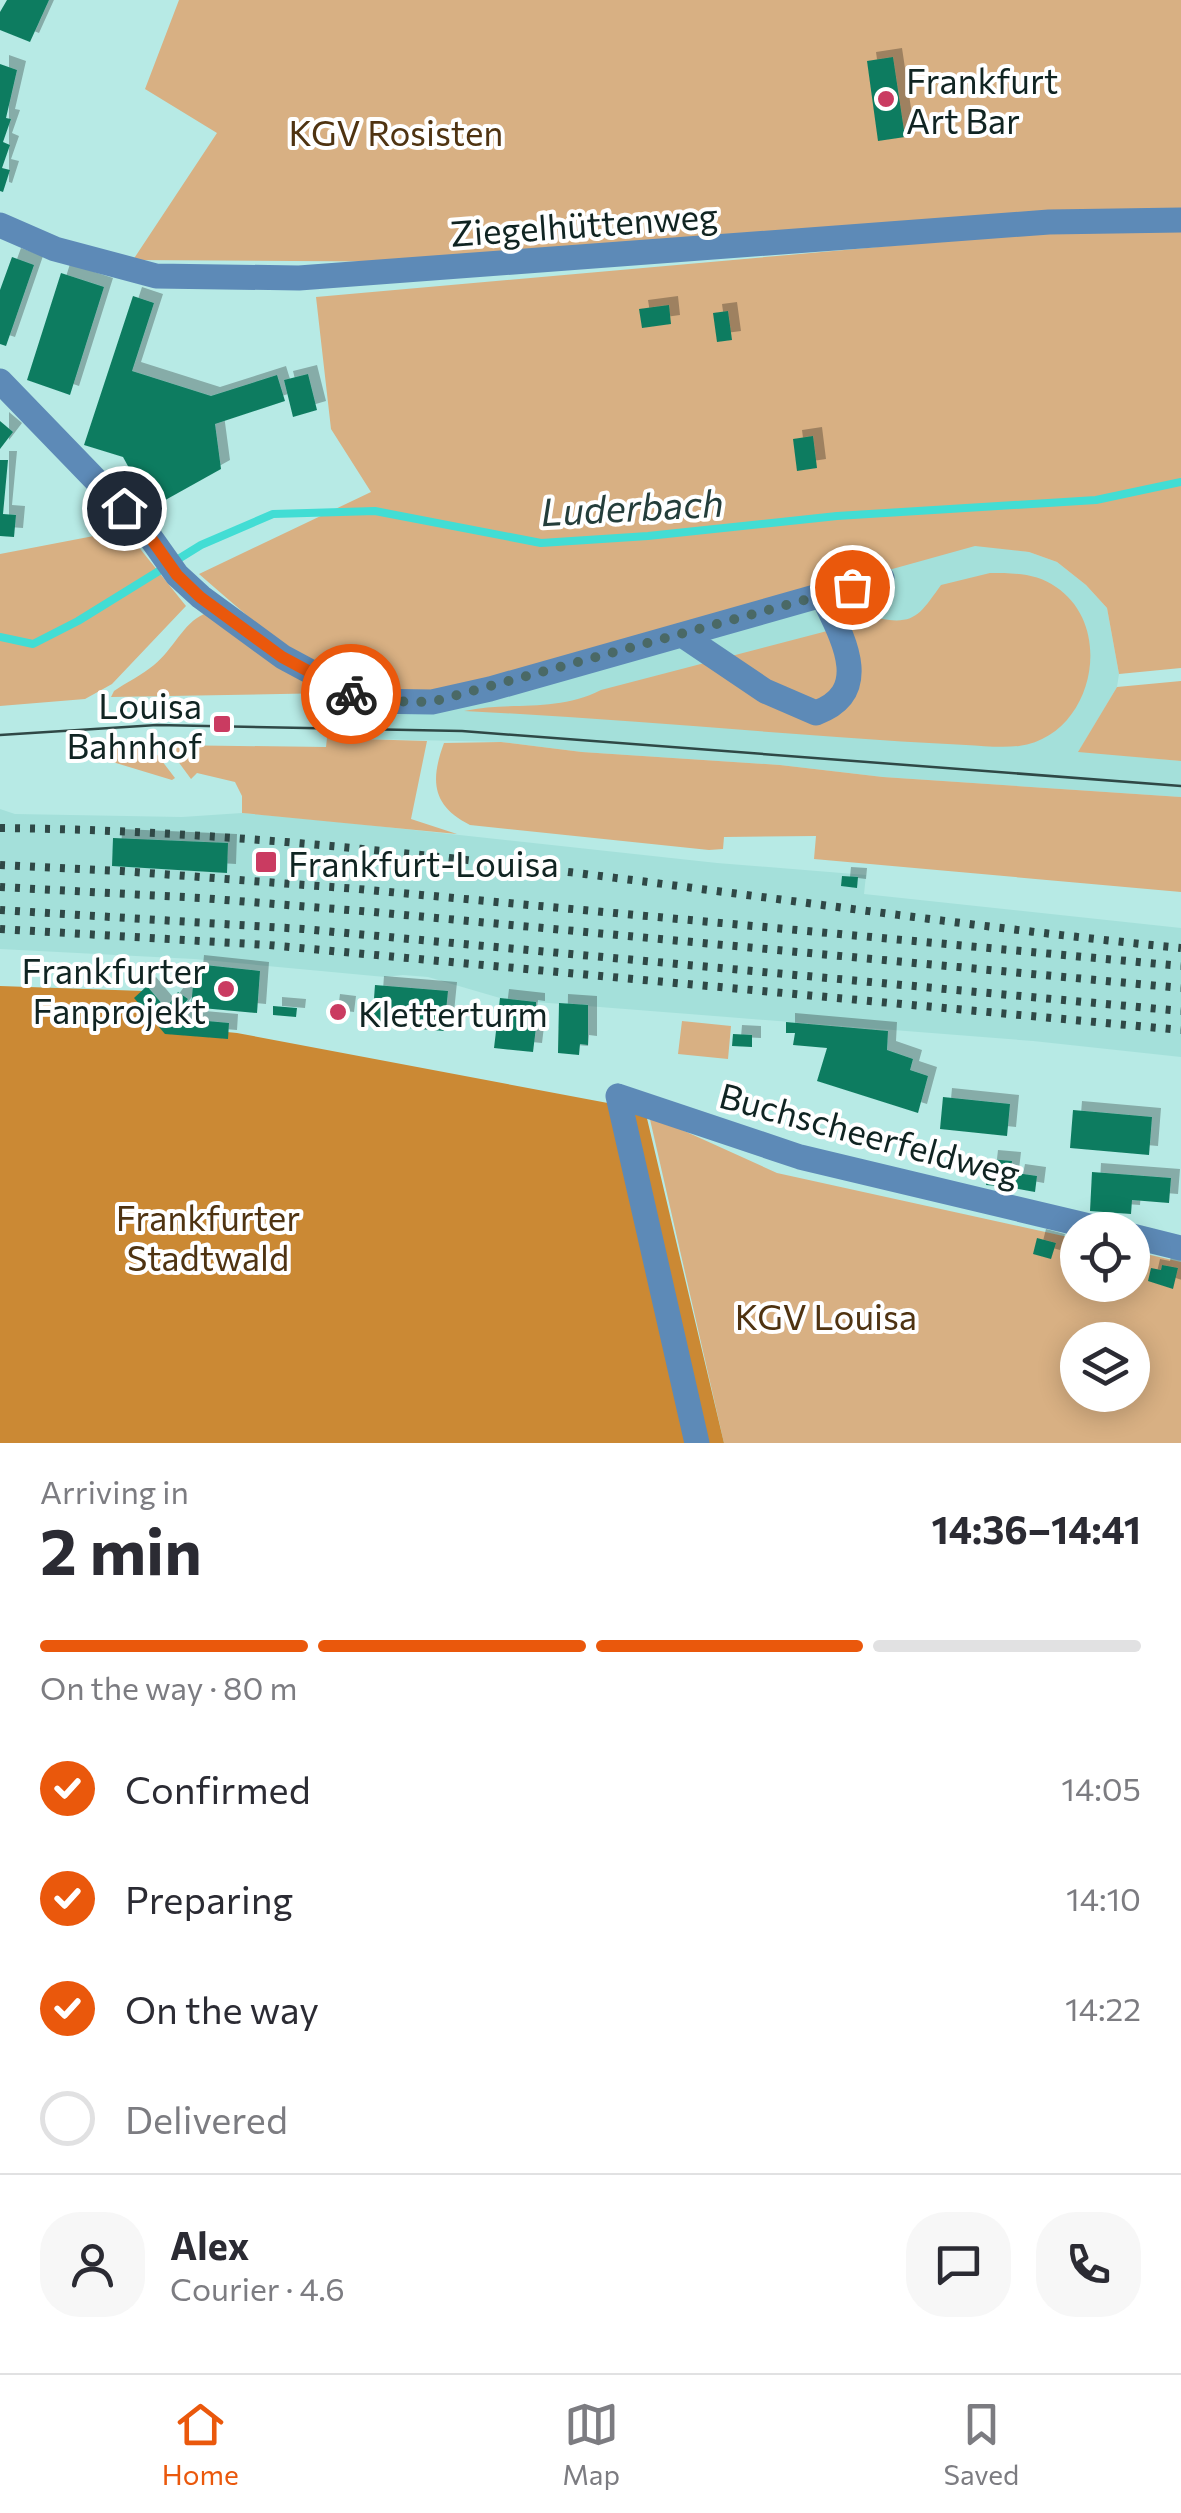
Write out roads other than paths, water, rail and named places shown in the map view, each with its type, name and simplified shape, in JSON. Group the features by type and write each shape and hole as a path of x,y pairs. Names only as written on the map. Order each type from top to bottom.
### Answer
{"lane":[{"name":"Ziegelhüttenweg","path":"0,225 55,249 156,276 299,278 1049,222 1181,220"},
{"path":"0,381 148,534 200,597 282,657 365,701 432,702 882,578"},
{"path":"682,635 765,691 816,713 836,706 844,694 850,663 843,636 822,596"},
{"name":"Buchscheerfeldweg","path":"697,1443 618,1096 800,1157 1060,1219"},
{"path":"1150,1240 1181,1248"}],"waterway":[{"name":"Luderbach","path":"0,637 33,644 78,621 201,545 273,514 375,511 541,543 837,516 1096,500 1181,482"}],"tram line":[{"path":"0,735 157,725 462,731 1181,786"}],"railway":[{"path":"0,828 149,833 444,857 1181,948"},
{"path":"0,865 358,889 1181,966"},
{"path":"0,887 373,912 1181,988"},
{"path":"0,910 303,929 1181,1011"},
{"path":"0,929 268,945 1181,1030"}],"place":[{"name":"Frankfurt Art Bar","path":"886,99"},
{"name":"Louisa Bahnhof","path":"222,724"},
{"name":"Frankfurt-Louisa","path":"266,862"},
{"name":"Frankfurter Fanprojekt","path":"226,989"},
{"name":"Kletterturm","path":"338,1012"}],"park label":[{"name":"KGV Rosisten","path":"396,131"},
{"name":"Frankfurter Stadtwald","path":"208,1236"},
{"name":"KGV Louisa","path":"826,1315"}]}
